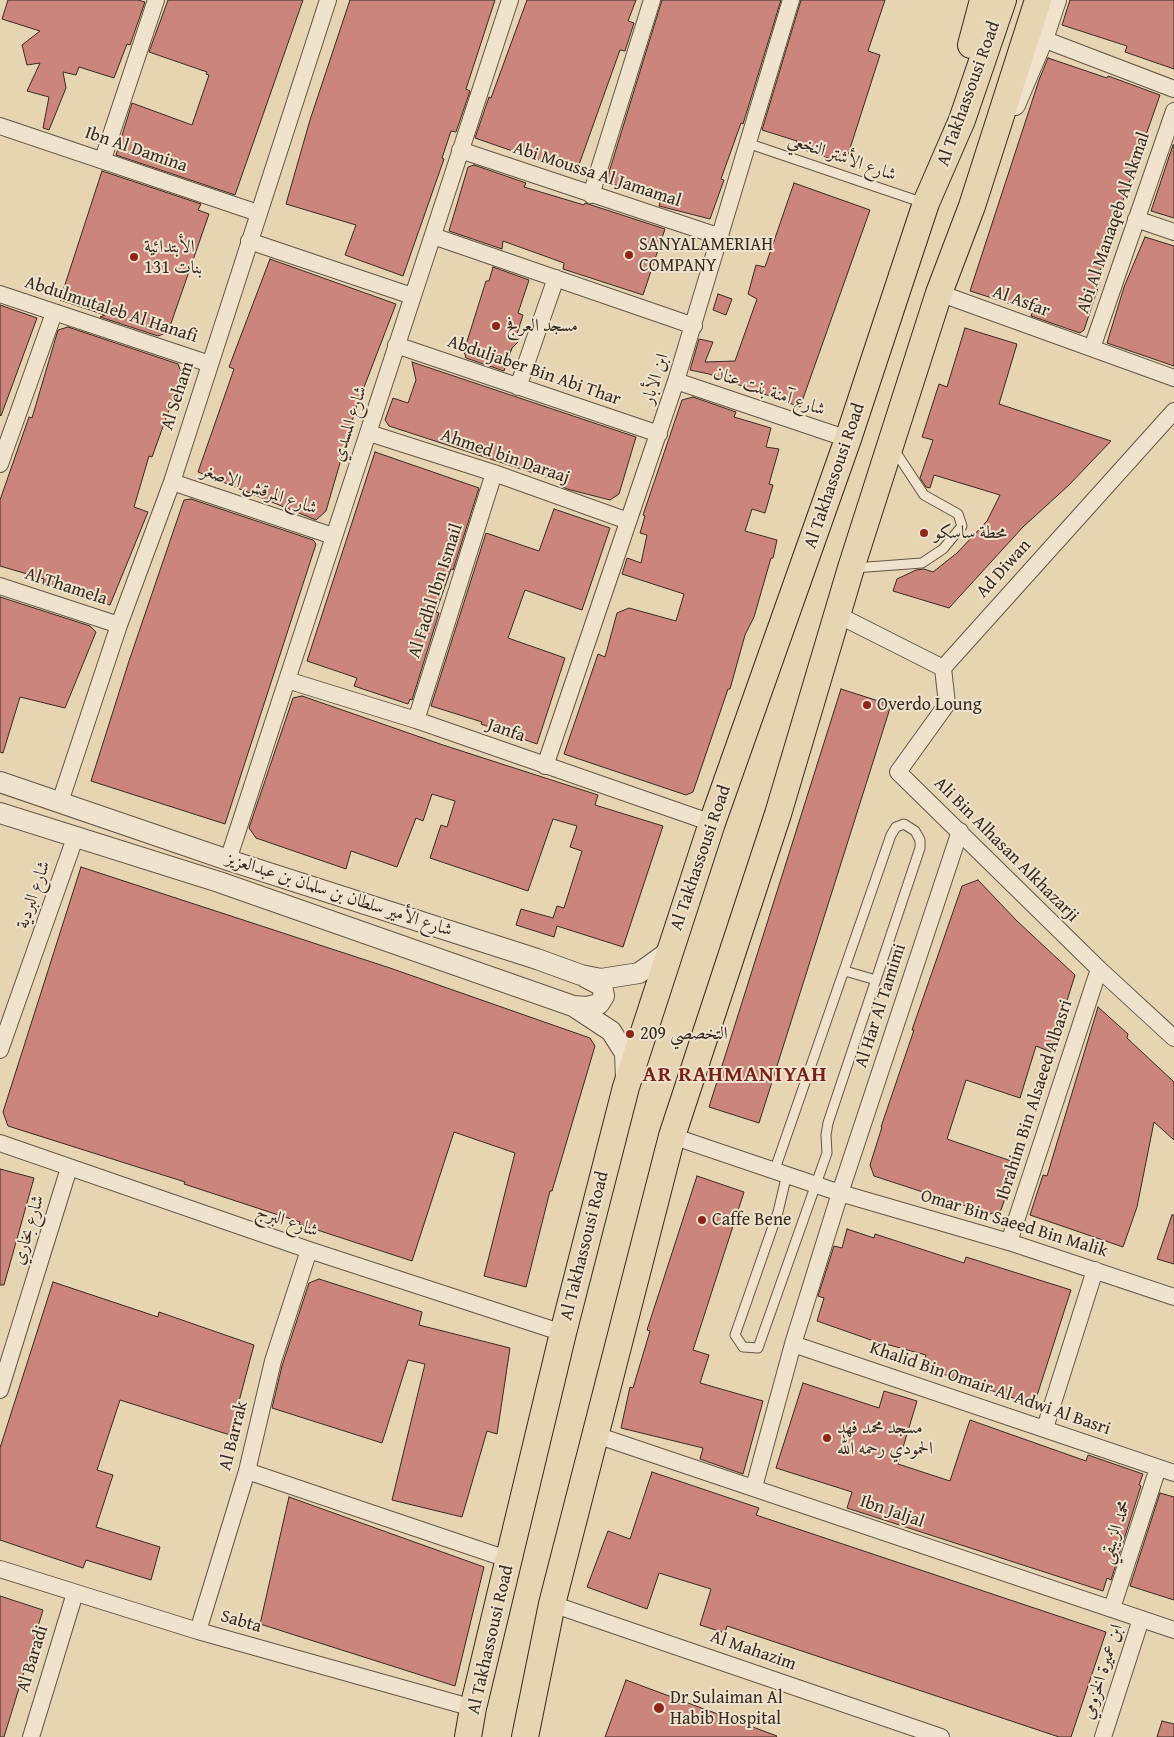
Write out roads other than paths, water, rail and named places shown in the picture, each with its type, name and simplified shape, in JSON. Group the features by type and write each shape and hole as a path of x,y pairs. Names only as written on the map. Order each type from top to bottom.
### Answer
{"main road":[{"path":"974,86 970,49 983,0"},
{"name":"Al Takhassousi Road","path":"468,1737 473,1708 563,1333 626,1087 712,823 848,440 926,203 974,86 1003,0"},
{"name":"Al Takhassousi Road","path":"525,1737 552,1604 672,1136 778,814 890,444 939,293 972,206 1038,0"}],"street":[{"path":"103,159 156,0"},
{"name":"Al Seham","path":"60,802 119,625 172,482 328,0"},
{"name":"شارع المسدي","path":"228,860 510,0"},
{"path":"591,194 652,0"},
{"name":"ابن الأبار","path":"545,766 694,326 791,0"},
{"path":"972,206 1044,39 1056,0"},
{"path":"1044,39 1174,89"},
{"name":"Abi Al Manaqeb Al Akmal","path":"1092,348 1174,111"},
{"name":"Ibn Al Damina","path":"0,126 103,159 258,213"},
{"name":"Abi Moussa Al Jamamal","path":"460,150 721,236"},
{"path":"1136,219 1174,232"},
{"path":"432,236 694,326"},
{"path":"249,242 412,296"},
{"path":"518,387 556,278"},
{"name":"Al Asfar","path":"939,293 1174,378"},
{"name":"Abdulmutaleb Al Hanafi","path":"0,294 210,364"},
{"path":"0,464 54,313"},
{"name":"Abduljaber Bin Abi Thar","path":"396,345 659,434"},
{"name":"شارع آمنة بنت عنان","path":"676,382 848,440"},
{"name":"Ad Diwan","path":"942,668 1174,411"},
{"name":"Ahmed bin Daraaj","path":"369,433 494,473 628,521"},
{"name":"Al Fadhl Ibn Ismail","path":"416,720 494,473"},
{"name":"شارع المرقش الاصغر","path":"172,482 333,536"},
{"name":"Al Thamela","path":"0,586 119,625"},
{"path":"838,615 942,668"},
{"name":"Ali Bin Alhasan Alkhazarji","path":"942,668 947,704 898,772 1099,969 1174,1038"},
{"name":"Janfa","path":"287,680 416,720 712,823"},
{"name":"شارع الأمير سلطان بن سلمان بن عبدالعزيز","path":"0,782 228,860 537,959 581,975 601,979 639,973 664,955 672,945"},
{"name":"شارع الأمير سلطان بن سلمان بن عبدالعزيز","path":"0,813 219,882 573,1006 611,1031 624,1054 626,1087"},
{"name":"Al Har Al Tamimi","path":"840,1193 960,831"},
{"name":"شارع البردية","path":"0,1050 75,838"},
{"name":"Ibrahim Bin Alsaeed Albasri","path":"1009,1242 1099,969"},
{"path":"573,1006 587,1007 599,1004 604,996 602,986 581,975"},
{"name":"Omar Bin Saeed Bin Malik","path":"672,1136 840,1193 1009,1242 1174,1297"},
{"name":"شارع البرج","path":"0,1143 309,1250 563,1333"},
{"name":"شارع بخاري","path":"0,1390 69,1168"},
{"path":"754,1487 793,1344 840,1193"},
{"name":"Al Barrak","path":"198,1631 247,1471 274,1361 309,1250"},
{"path":"1045,1428 1095,1270"},
{"name":"Khalid Bin Omair Al Adwi Al Basri","path":"793,1344 1174,1473"},
{"name":"Ibn Jaljal","path":"596,1435 1174,1630"},
{"name":"محمد الزيبقي","path":"1112,1608 1158,1468"},
{"path":"247,1471 510,1560"},
{"name":"Sabta","path":"0,1570 198,1631 473,1708"},
{"name":"Al Baradi","path":"31,1737 75,1593"},
{"name":"Al Mahazim","path":"552,1604 941,1737"},
{"name":"ابن عميرة الخزومي","path":"1103,1737 1141,1619"}],"lane":[{"name":"شارع الأشتر النخعي","path":"747,143 926,203"},
{"path":"851,568 922,563 943,549 962,526 958,514 924,495 890,444"},
{"path":"904,824 915,831 920,840 920,848 828,1123 826,1135 827,1153 818,1184 758,1348 743,1347 735,1335 778,1212 781,1172 845,970 891,835 896,827 904,824"},
{"path":"845,970 876,980"}],"place":[{"name":"SANYALAMERIAH COMPANY","path":"629,255"},
{"name":"الأبتدائية 131 بنات","path":"134,257"},
{"name":"مسجد العرفج","path":"496,326"},
{"name":"محطة ساسكو","path":"924,533"},
{"name":"Overdo Loung","path":"867,705"},
{"name":"التخصصي 209","path":"630,1034"},
{"name":"Caffe Bene","path":"702,1220"},
{"name":"مسجد محمد فهد الحمودي رحمه الله","path":"827,1438"},
{"name":"Dr Sulaiman Al Habib Hospital","path":"659,1708"}],"district":[{"name":"AR RAHMANIYAH","path":"735,1075"}]}
